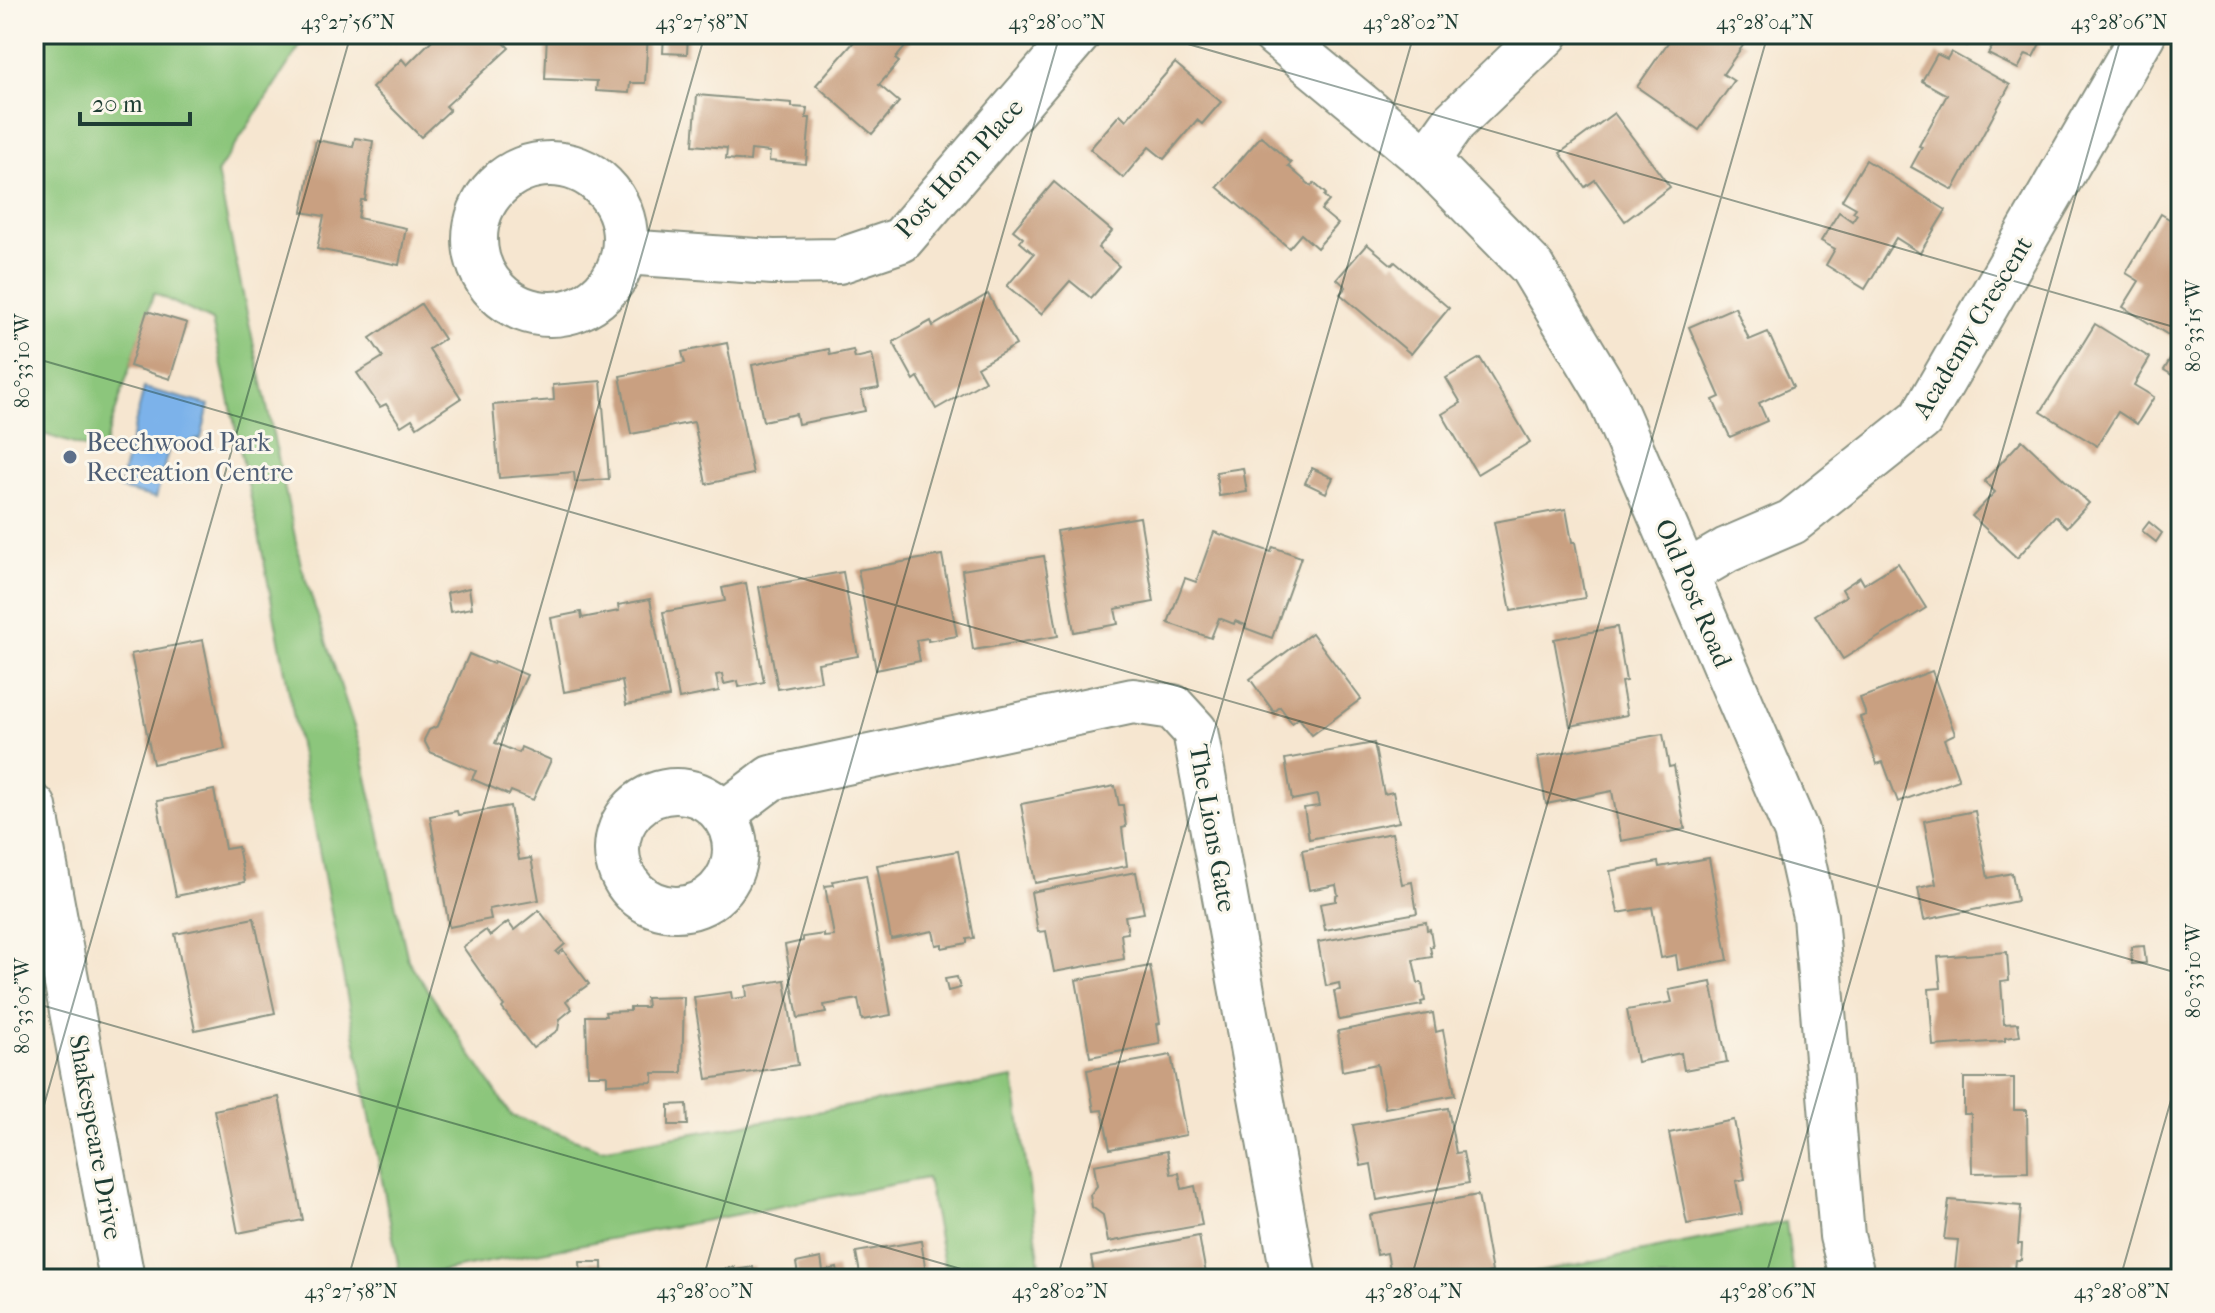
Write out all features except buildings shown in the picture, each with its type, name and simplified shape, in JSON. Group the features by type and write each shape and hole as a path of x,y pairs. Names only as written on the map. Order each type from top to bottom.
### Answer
{"street":[{"name":"Post Horn Place","path":"624,252 773,262 839,261 901,240 1078,34"},
{"name":"Old Post Road","path":"1275,34 1427,160 1531,266 1608,394 1796,831 1815,916 1842,1236 1853,1279"},
{"path":"1427,160 1454,122 1546,34"},
{"name":"Academy Crescent","path":"1686,574 1727,550 1792,522 1921,419 2143,34"},
{"name":"The Lions Gate","path":"723,814 771,778 1133,701 1173,707 1195,731 1294,1279"},
{"name":"Shakespeare Drive","path":"34,807 122,1279"}],"green space":[{"path":"45,34 308,34 217,173 301,565 359,742 408,960 512,1116 601,1149 1014,1078 1042,1279 947,1279 927,1178 401,1279 259,535 212,321 154,293 102,453 34,431 34,50"},
{"path":"1786,1222 1793,1276 1778,1279 1505,1279"}],"water":[{"path":"144,388 209,405 201,439 169,447 156,498 119,489"}],"place":[{"name":"Beechwood Park Recreation Centre","path":"70,457"}]}
